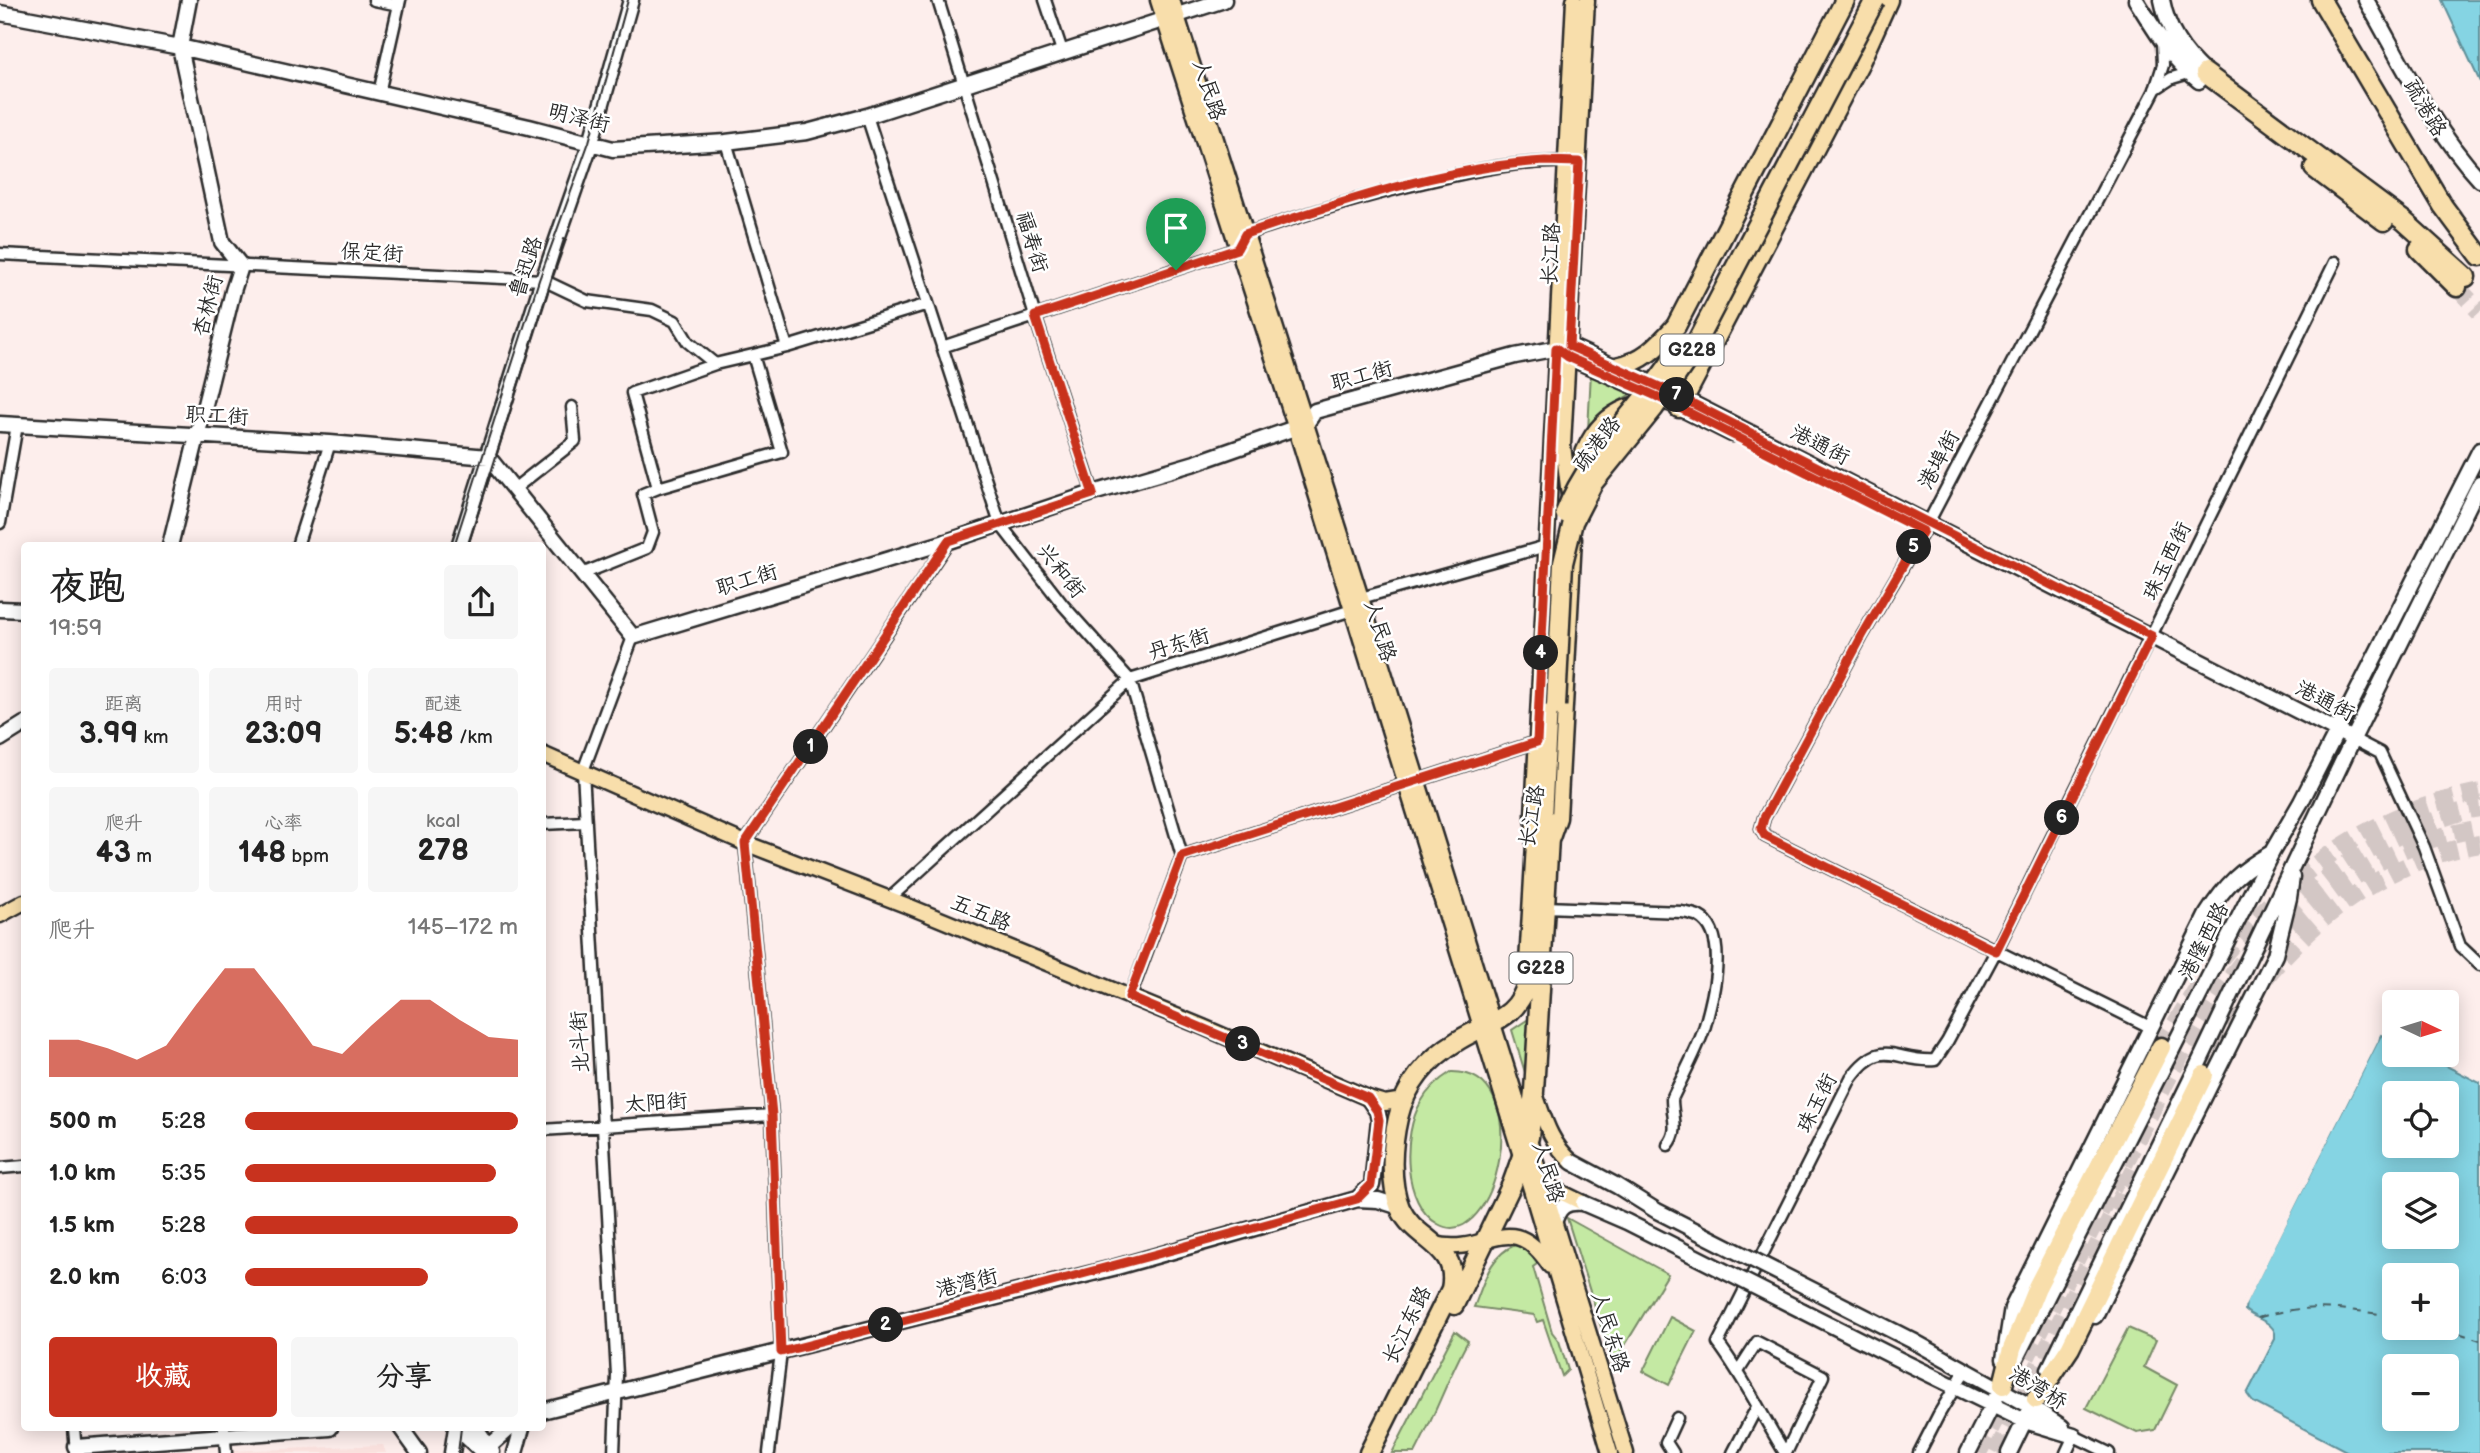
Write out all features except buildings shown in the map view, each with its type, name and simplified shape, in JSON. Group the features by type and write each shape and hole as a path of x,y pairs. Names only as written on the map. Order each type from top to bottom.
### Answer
{"highway":[{"path":"1615,367 1631,364 1646,356 1675,326 1845,0"},
{"name":"疏港路","path":"1552,706 1555,563 1563,517 1572,496 1590,464 1643,402 1677,354 1862,0"},
{"name":"疏港路","path":"1542,845 1563,564 1573,522 1593,483 1654,408 1687,360 1875,0"},
{"path":"1678,403 1860,62 1888,0"},
{"path":"2321,0 2399,121"},
{"name":"疏港路","path":"2334,0 2444,206 2480,256"},
{"path":"2198,76 2461,282"},
{"name":"疏港路","path":"2399,121 2480,237"},
{"name":"长江路","path":"1529,1137 1545,907 1542,845"},
{"name":"长江路","path":"1487,1025 1509,1014 1518,1005 1527,987 1542,845"},
{"name":"G228","path":"1400,1207 1393,1165 1394,1141 1404,1100 1413,1081 1428,1063 1460,1039 1487,1025"},
{"path":"2002,1388 2012,1349 2037,1287 2161,1047"},
{"path":"2034,1403 2070,1348 2204,1074"},
{"name":"长江东路","path":"1380,1453 1486,1240 1529,1137"},
{"name":"长江东路","path":"1369,1453 1451,1289 1452,1269 1443,1251 1408,1221 1400,1207"}],"main road":[{"name":"杏林街","path":"171,542 241,266 222,242 180,47 189,0"},
{"name":"鲁迅路","path":"460,542 543,280 591,142 631,0"},
{"name":"人民路","path":"1158,0 1171,18 1245,234 1301,427 1487,1025 1522,1158 1554,1224"},
{"name":"人民路","path":"1172,0 1171,18 1237,249 1301,427"},
{"name":"明泽街","path":"0,13 180,47 613,149 726,142 807,132 867,116 1224,0"},
{"name":"长江路","path":"1542,845 1559,818 1574,560 1572,512 1563,445 1574,0"},
{"name":"长江路","path":"1572,162 1587,0"},
{"path":"2136,0 2157,11 2198,76"},
{"path":"2153,0 2162,42 2198,76"},
{"path":"2366,0 2433,117 2452,146 2480,180"},
{"path":"1542,845 1533,816 1546,546 1564,350"},
{"name":"港通街","path":"1564,350 1615,367 1678,403"},
{"name":"港通街","path":"1564,350 1678,403 2335,734 2353,738"},
{"name":"职工街","path":"633,637 1195,463 1301,427 1315,411 1515,356 1564,350"},
{"path":"1572,512 1581,452 1591,433 1604,420 1639,403 1678,403"},
{"name":"职工街","path":"0,424 330,443 488,457"},
{"name":"港隆西路","path":"1968,1453 2272,852 2480,450"},
{"path":"488,457 633,637"},
{"path":"2009,1453 2353,738 2480,483"},
{"path":"0,609 21,610"},
{"path":"0,739 21,725"},
{"name":"五五路","path":"546,756 745,843 890,898 1368,1098 1385,1103 1404,1100"},
{"path":"2002,1388 2005,1344 2012,1308 2150,1027 2223,889 2245,868 2272,852"},
{"path":"2034,1403 2055,1383 2084,1338 2275,955 2289,898 2293,864"},
{"path":"0,915 21,904"},
{"path":"1460,1039 1480,1002"},
{"name":"人民路","path":"1487,1025 1529,1137 1536,1184 1557,1275"},
{"name":"港湾桥","path":"1534,1091 1552,1139 1561,1153 1573,1163 1618,1186 1657,1211 2034,1403 2074,1436"},
{"path":"1357,1199 1371,1185 1373,1178 1379,1120 1377,1111 1368,1098"},
{"path":"1505,1199 1522,1185 1536,1184 1583,1203"},
{"name":"港湾街","path":"546,1410 1112,1268 1357,1199 1378,1200 1400,1207"},
{"path":"1554,1224 1561,1207 1573,1202 1583,1203"},
{"name":"港湾桥","path":"1583,1203 1627,1222 2025,1421 2074,1436"},
{"name":"人民东路","path":"1554,1224 1626,1453"},
{"path":"1435,1244 1461,1247 1502,1236 1516,1236 1527,1239 1538,1249 1557,1275"},
{"name":"人民东路","path":"1557,1275 1610,1453"},
{"path":"76,1450 250,1431"},
{"path":"403,1431 419,1453"},
{"path":"452,1453 456,1431"},
{"path":"460,1431 486,1451"},
{"path":"477,1431 486,1451"},
{"path":"486,1451 507,1431"},
{"path":"515,1453 521,1431"}],"street":[{"path":"374,0 400,3 379,93"},
{"name":"福寿街","path":"939,0 1035,316 1093,494"},
{"path":"1045,0 1062,51"},
{"name":"港埠街","path":"2150,1027 1782,845 1765,836 1761,829 1764,818 1862,636 1926,527 2155,90 2163,65 2162,42"},
{"path":"2155,90 2172,78 2198,76"},
{"name":"兴和街","path":"867,116 1000,524 1063,605 1130,680 1182,856"},
{"path":"726,142 787,347"},
{"path":"942,347 1237,249 1245,234 1363,197 1490,166 1545,161 1572,162"},
{"name":"保定街","path":"0,254 543,280 587,301 653,310 664,315 675,321 688,342 715,364"},
{"name":"珠玉西街","path":"1996,951 2335,262"},
{"path":"658,488 632,393 715,364 787,347 928,304"},
{"path":"582,575 647,548 653,532 643,494 782,452 753,355"},
{"path":"514,489 575,441 572,407"},
{"path":"0,523 17,425"},
{"path":"298,542 330,443"},
{"path":"769,1453 781,1352 772,1115 745,843 948,541"},
{"name":"丹东街","path":"890,898 1130,680 1356,604 1546,546"},
{"name":"北斗街","path":"614,1453 617,1393 583,771 633,637"},
{"path":"2353,738 2380,753 2424,847 2460,946 2480,965"},
{"path":"1129,997 1182,856 1537,742"},
{"path":"546,824 586,822"},
{"path":"1545,907 1682,912 1698,916 1706,923 1718,951 1717,967 1704,1030 1672,1099 1672,1112 1677,1126 1674,1138 1668,1146"},
{"name":"珠玉街","path":"1739,1370 1718,1343 1851,1078 1863,1062 1879,1055 1896,1053 1917,1061 1935,1060 1996,951"},
{"name":"太阳街","path":"546,1130 772,1115"},
{"path":"0,1168 21,1166"},
{"path":"1757,1342 1823,1376 1785,1453 1757,1407 1739,1370 1757,1342"},
{"path":"1919,1453 1966,1369"},
{"path":"1733,1453 1757,1407"},
{"path":"1673,1453 1666,1442 1677,1418"},
{"path":"74,1431 76,1450"},
{"path":"225,1432 226,1453"},
{"path":"2066,1453 2074,1436 2109,1453"}],"shaded area":[{"path":"383,1445 386,1453 231,1453 231,1451"}],"green space":[{"path":"1591,371 1627,389 1629,395 1604,410 1588,431"},
{"path":"1533,1016 1527,1079 1512,1030"},
{"path":"1451,1072 1478,1079 1495,1100 1501,1128 1499,1160 1491,1190 1477,1214 1459,1227 1438,1224 1426,1214 1417,1201 1409,1168 1411,1132 1421,1102 1430,1089"},
{"path":"1567,1218 1668,1274 1613,1365"},
{"path":"1515,1245 1528,1252 1537,1264 1533,1267 1552,1332 1559,1341 1568,1370 1562,1376 1543,1320 1537,1322 1534,1315 1474,1307 1493,1263"},
{"path":"1670,1317 1696,1331 1669,1385 1643,1371"},
{"path":"2128,1328 2156,1340 2144,1367 2177,1385 2155,1430 2137,1433 2086,1408"},
{"path":"1455,1331 1468,1341 1415,1453 1392,1453"}],"water":[{"path":"2442,0 2480,0 2480,82"},
{"path":"2381,1035 2382,1068 2451,1068 2480,1083 2480,1453 2350,1453 2253,1402 2247,1394 2275,1339 2275,1333 2270,1325 2245,1310 2246,1302"}],"pier":[{"path":"2376,1036 2379,1037 2378,1041 2245,1306 2241,1305"}],"ferry route":[{"path":"2258,1318 2309,1308 2382,1314"},
{"path":"2459,1333 2480,1340"}],"tunnel":[{"path":"2457,287 2480,312"},
{"path":"2221,958 2276,899 2335,851 2402,815 2480,792"},
{"path":"1978,1453 2168,1078 2215,1000 2241,964 2300,900 2334,873 2372,849 2414,829 2480,808"},
{"path":"2272,944 2320,902 2375,864 2420,843 2480,828"},
{"path":"2266,977 2310,930 2361,891 2418,861 2480,844"},
{"path":"2161,1047 2201,982"},
{"path":"2204,1075 2245,1005"},
{"path":"1996,1453 2136,1167"}],"tram line":[{"path":"455,542 539,280 589,142 628,0"},
{"path":"469,542 564,239"},
{"path":"458,1453 461,1431"}],"route":[{"path":"1545,161 1579,162 1569,346 1660,387 2152,636 1996,951 1765,836 1761,829 1764,818 1862,636 1923,531 1656,396 1568,357 1556,348 1537,742 1182,856 1129,997 1368,1098 1377,1111 1379,1120 1373,1178 1366,1192 1357,1199 1112,1268 781,1352 772,1115 745,843 948,541 1093,494 1035,316 1176,270 1237,249 1245,234 1363,197 1490,166 1545,161"}]}
